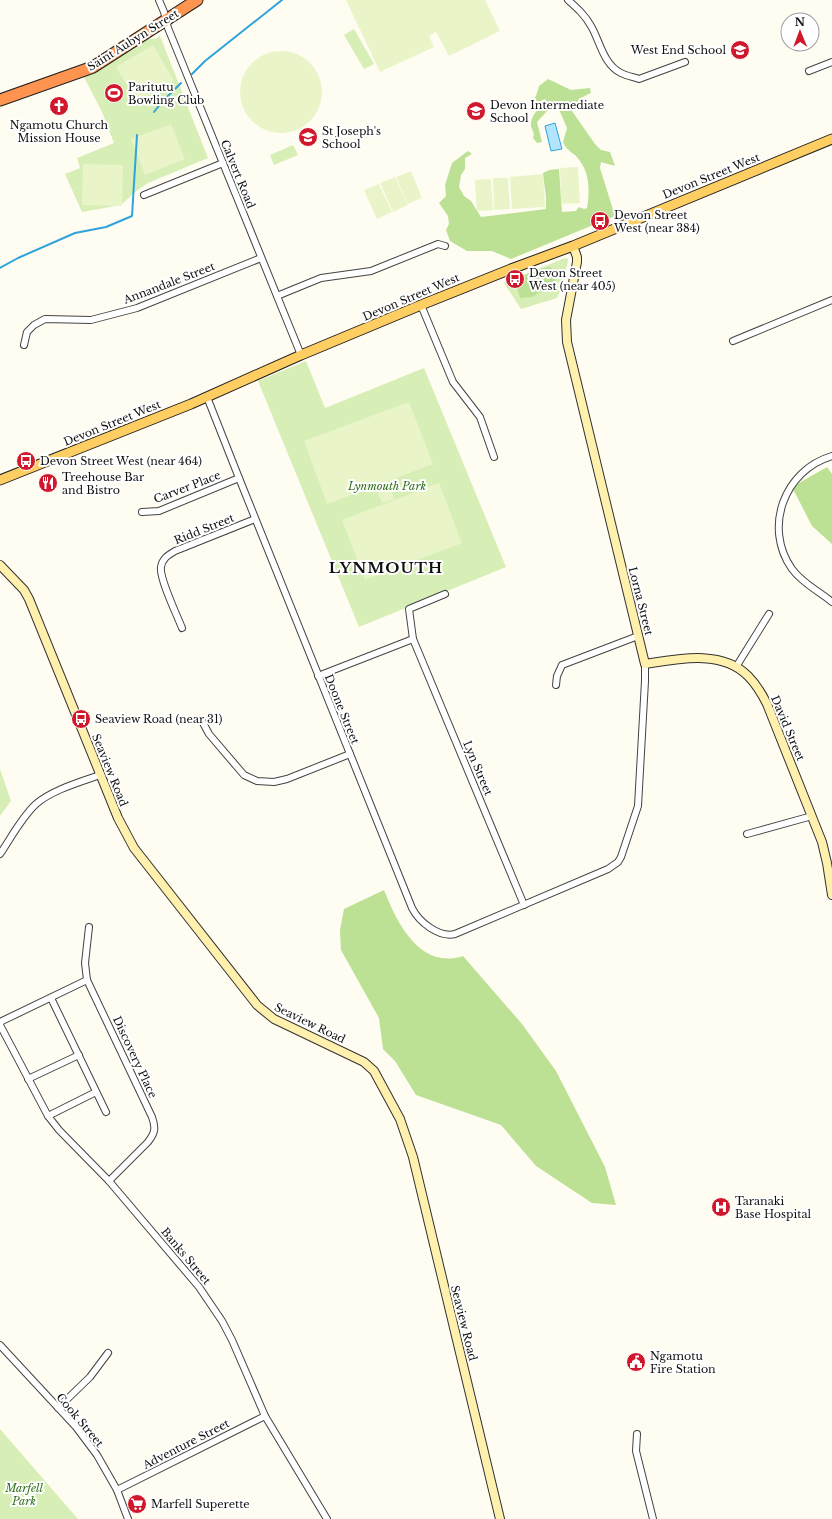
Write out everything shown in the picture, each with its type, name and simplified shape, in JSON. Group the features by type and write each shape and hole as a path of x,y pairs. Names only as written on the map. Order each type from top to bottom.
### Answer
{"highway":[{"name":"Saint Aubyn Street","path":"0,100 92,67 197,0"}],"main road":[{"name":"Devon Street West","path":"0,480 207,397 300,355 420,305 511,268 573,246 832,139"}],"street":[{"name":"Calvert Road","path":"159,0 168,28 300,355"},
{"path":"568,0 584,14 592,26 609,63 620,72 639,79 685,62"},
{"path":"808,71 832,62"},
{"path":"144,195 223,163"},
{"path":"277,296 321,278 371,271 438,244 445,246"},
{"name":"Lorna Street","path":"524,905 608,869 618,862 638,806 645,664 567,342 566,320 577,262 577,256 573,246"},
{"name":"Annandale Street","path":"24,345 27,332 34,325 46,319 91,320 137,308 261,258"},
{"path":"733,341 832,300"},
{"path":"420,305 453,382 480,417 494,457"},
{"name":"Doone Street","path":"207,397 238,478 415,913 424,922 441,933 451,935 524,905"},
{"path":"832,456 808,467 789,487 781,506 778,524 782,550 792,569 798,577 832,602"},
{"name":"Carver Place","path":"142,512 159,511 238,478"},
{"name":"Ridd Street","path":"182,628 162,577 161,565 164,560 168,555 175,551 255,519"},
{"name":"Seaview Road","path":"0,565 22,587 29,599 118,818 134,848 257,1005 274,1019 364,1062 374,1071 396,1112 404,1128 412,1157 500,1519"},
{"name":"Lyn Street","path":"445,594 409,609 413,639 524,905"},
{"path":"736,667 769,614"},
{"path":"556,685 557,676 562,665 638,636"},
{"path":"318,676 413,639"},
{"name":"David Street","path":"645,664 680,659 699,658 716,660 736,667 747,675 758,688 768,704 822,842 832,895"},
{"path":"202,721 209,734 244,775 257,781 274,782 350,754"},
{"path":"0,854 27,814 36,804 47,796 100,775"},
{"path":"747,834 812,816"},
{"name":"Discovery Place","path":"89,927 85,963 87,980 152,1117 155,1130 153,1136 148,1142 109,1181"},
{"path":"0,1022 87,980"},
{"path":"52,998 106,1112"},
{"name":"Banks Street","path":"0,1025 48,1116 59,1130 109,1181 212,1304 232,1340 265,1416 327,1519"},
{"path":"28,1079 78,1055"},
{"path":"48,1116 96,1092"},
{"name":"Cook Street","path":"0,1345 76,1427 97,1455 117,1490 128,1519"},
{"path":"58,1408 90,1377 108,1353"},
{"name":"Adventure Street","path":"117,1490 265,1416"},
{"path":"637,1434 636,1451 653,1519"}],"green space":[{"path":"346,0 485,0 500,31 449,56 436,32 429,36 434,47 380,72"},
{"path":"354,29 374,64 364,69 344,35"},
{"path":"160,36 208,158 148,183 135,192 121,205 82,212 65,174 80,168 77,158 114,143 102,112 84,77 148,39 155,39"},
{"path":"153,45 174,81 137,102 116,67"},
{"path":"281,51 297,55 310,63 318,76 322,92 318,108 310,121 297,129 281,133 265,129 252,121 244,108 240,92 244,76 252,63 265,55"},
{"path":"548,79 571,90 590,88 591,93 579,100 572,111 595,144 601,150 610,152 615,166 601,162 600,168 615,216 511,259 492,251 467,251 450,241 446,230 449,224 448,216 439,203 446,196 445,185 452,163 468,151 472,154 465,158 465,169 461,175 459,187 464,196 471,201 481,217 546,209 543,173 549,170 559,169 562,212 576,211 579,207 584,209 587,208 589,194 588,180 581,162 563,142 567,128 558,107 549,109 537,122 542,142 537,143 533,138 534,132 531,126 532,118 546,101 545,99 533,107 530,106 536,96 539,86"},
{"path":"171,124 185,159 145,175 131,139"},
{"path":"293,145 298,155 274,165 270,155"},
{"path":"83,164 123,165 122,206 82,205"},
{"path":"578,167 580,203 561,204 560,168"},
{"path":"411,171 422,198 408,204 396,177"},
{"path":"543,174 545,207 512,209 510,177"},
{"path":"395,177 408,205 393,212 380,183"},
{"path":"493,178 508,178 510,209 494,210"},
{"path":"491,179 493,210 477,211 475,180"},
{"path":"379,184 392,212 377,219 364,190"},
{"path":"565,258 568,259 568,263 557,298 521,309 504,283"},
{"path":"551,267 555,275 555,283 532,297 520,298 516,283 519,279 532,272"},
{"name":"Lynmouth Park","path":"306,361 325,408 424,368 506,567 359,627 258,381"},
{"path":"409,402 433,464 388,481 394,499 382,503 375,486 327,504 304,441"},
{"path":"827,467 832,474 832,544 812,526 792,487"},
{"path":"439,483 462,543 365,580 342,520"},
{"path":"0,769 11,801 0,816"},
{"path":"384,890 403,929 412,941 423,950 434,956 448,959 463,956 522,1024 556,1071 605,1167 616,1205 592,1203 536,1166 501,1125 416,1095 395,1061 383,1049 379,1018 341,950 340,930 344,909"},
{"name":"Marfell Park","path":"0,1429 78,1519 0,1519"}],"water":[{"path":"555,123 562,149 551,151 545,126"}],"waterway":[{"path":"192,74 205,61 282,0"},
{"path":"154,112 181,83"},
{"path":"0,268 18,258 75,233 106,227 132,216 137,135"}],"place":[{"name":"West End School","path":"740,50"},
{"name":"Paritutu Bowling Club","path":"114,93"},
{"name":"Ngamotu Church Mission House","path":"59,106"},
{"name":"Devon Intermediate School","path":"476,111"},
{"name":"St Joseph's School","path":"308,137"},
{"name":"Devon Street West (near 384)","path":"600,221"},
{"name":"Devon Street West (near 405)","path":"515,279"},
{"name":"Devon Street West (near 464)","path":"26,461"},
{"name":"Treehouse Bar and Bistro","path":"48,483"},
{"name":"Seaview Road (near 31)","path":"81,719"},
{"name":"Taranaki Base Hospital","path":"721,1207"},
{"name":"Ngamotu Fire Station","path":"636,1362"},
{"name":"Marfell Superette","path":"137,1504"}],"district":[{"name":"LYNMOUTH","path":"386,567"}]}
